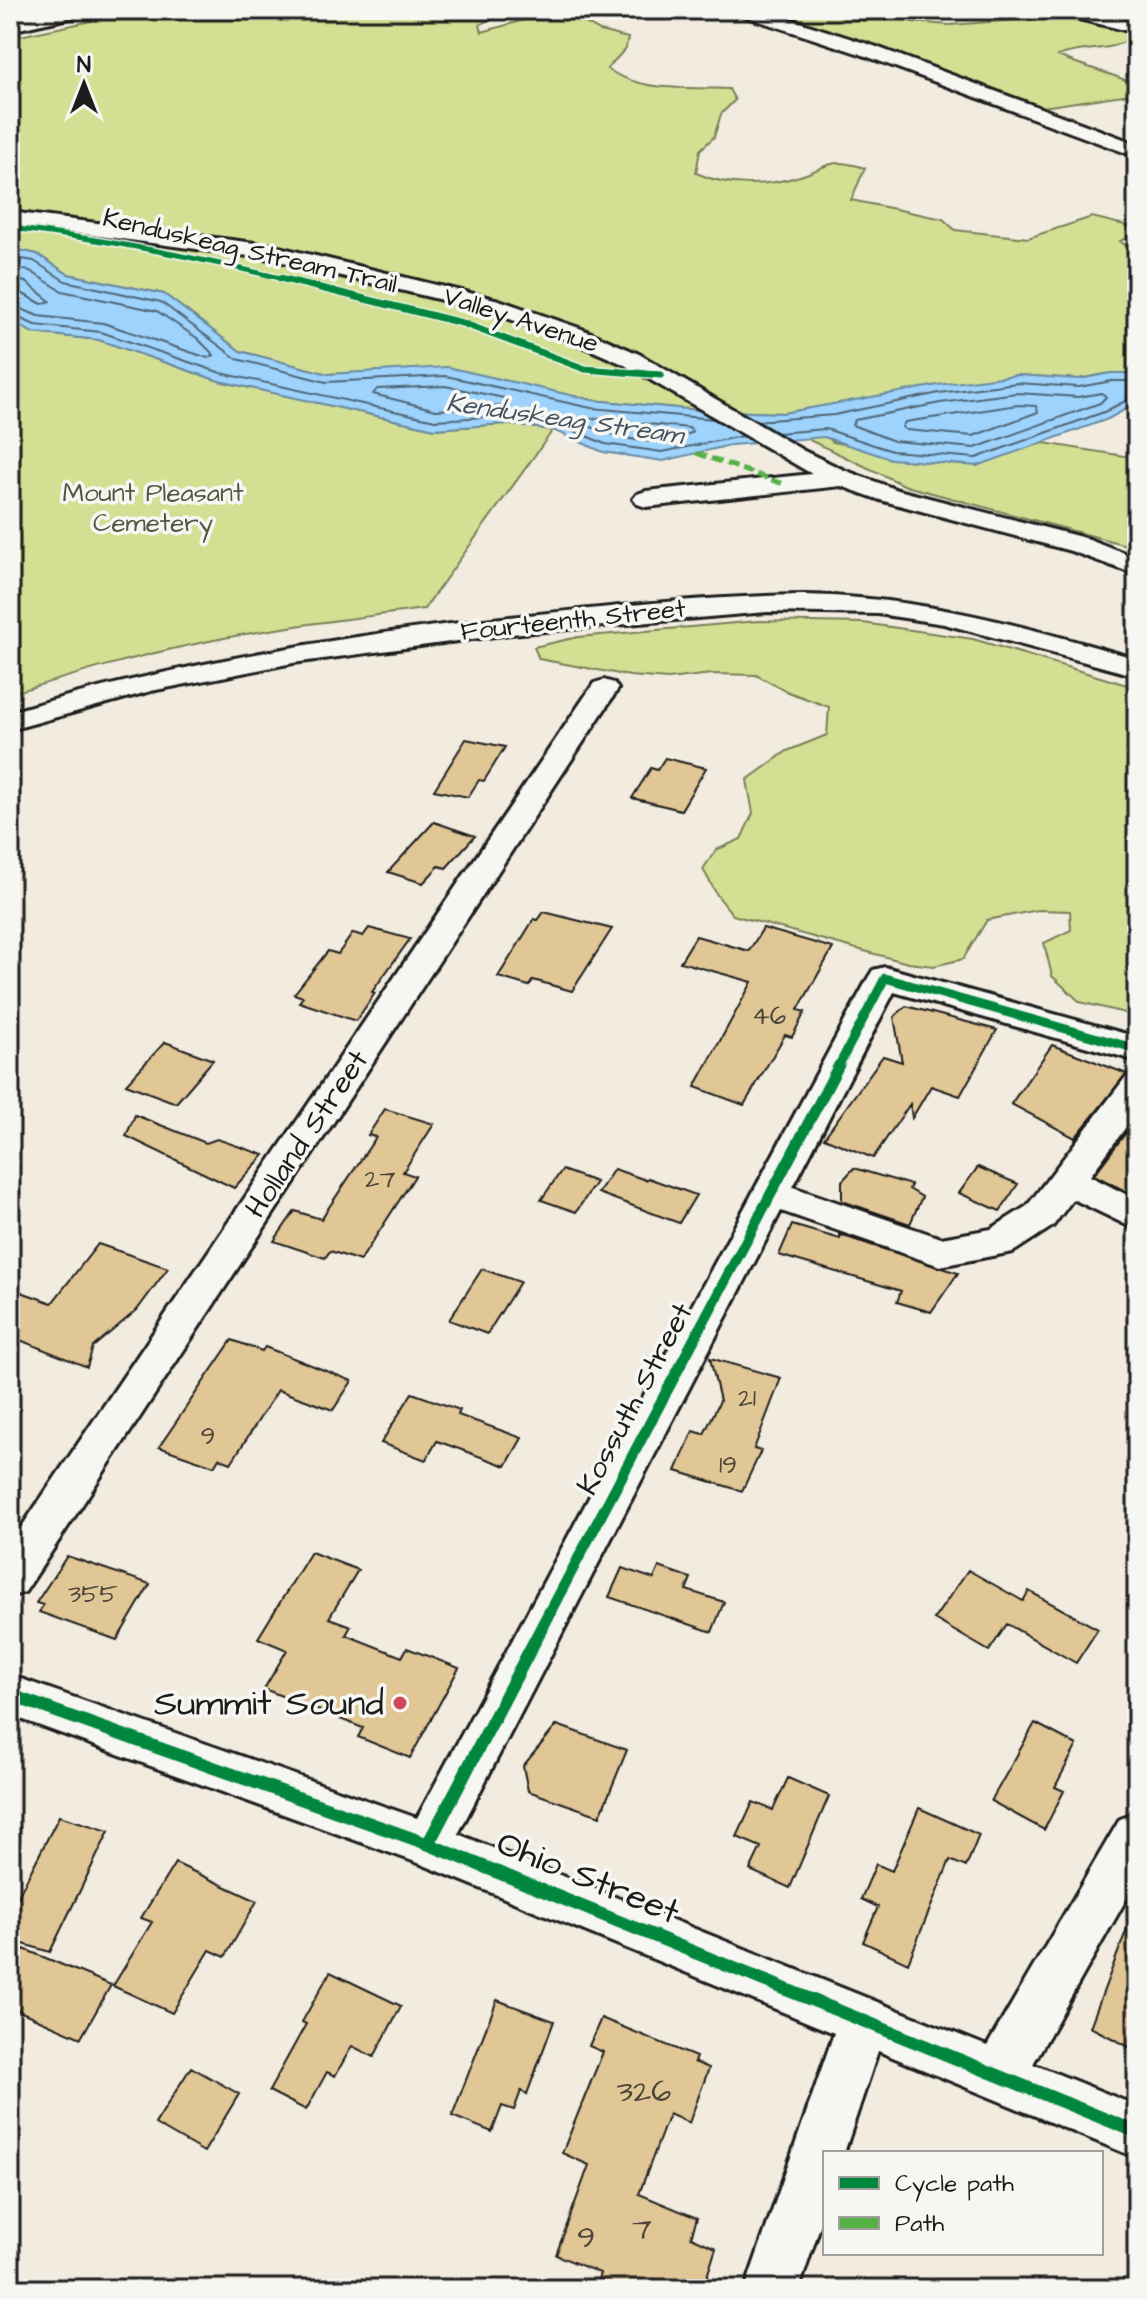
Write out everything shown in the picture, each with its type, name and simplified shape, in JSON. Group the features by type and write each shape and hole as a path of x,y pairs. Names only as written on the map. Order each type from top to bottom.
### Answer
{"highway":[{"path":"10,14 27,10"},
{"path":"10,24 75,10"}],"street":[{"path":"744,10 867,50 1137,151"},
{"path":"1064,10 1137,28"},
{"path":"1105,140 1137,133"},
{"name":"Valley Avenue","path":"10,218 270,252 491,305 574,334 631,359 795,456 846,478 889,495 1080,545 1137,567"},
{"path":"646,499 846,478"},
{"name":"Fourteenth Street","path":"10,721 177,677 358,644 665,610 810,602 880,606 983,624 1137,668"},
{"name":"Holland Street","path":"10,1579 604,689"},
{"name":"Kossuth Street","path":"428,1844 885,978 1137,1049"},
{"path":"770,1193 940,1252 1000,1242 1040,1216 1137,1087"},
{"path":"1068,1181 1137,1216"},
{"name":"Ohio Street","path":"10,1695 428,1844 1137,2132"},
{"path":"998,2076 1137,1835"},
{"path":"772,2289 864,2019"}],"green space":[{"path":"144,10 505,10 480,25 482,32 559,10 580,13 582,21 600,31 628,38 626,48 607,69 622,77 651,86 729,89 735,100 721,114 714,137 700,150 696,173 708,178 760,184 787,180 830,164 843,163 865,168 851,200 943,219 955,230 1028,238 1092,217 1137,228 1137,234 1120,241 1130,249 1137,249 1137,373 1111,373 1079,379 1017,375 783,413 698,410 592,400 450,371 425,369 328,374 240,351 164,294 68,274 37,254 10,248 10,38"},
{"path":"773,10 891,10 912,22 949,25 1042,18 1074,10 1137,10 1137,21 1126,27 1130,39 1113,46 1058,56 1137,85 1137,93 1043,107"},
{"name":"Mount Pleasant Cemetery","path":"10,320 33,333 99,340 219,381 435,429 504,424 553,430 424,609 200,643 10,694"},
{"path":"825,434 833,442 962,465 1044,443 1137,458 1137,548 906,486 805,438"},
{"path":"758,621 863,623 973,639 1137,688 1137,1016 1080,1002 1052,976 1044,943 1071,930 1070,911 1038,910 987,920 963,959 934,966 908,963 733,915 717,895 703,869 716,850 741,839 753,813 747,780 787,751 827,735 829,707 788,692 756,675 712,674 668,679 630,676 539,659 534,647 578,637"}],"water":[{"name":"Kenduskeag Stream","path":"10,248 37,254 68,274 164,294 240,351 328,374 447,367 592,400 698,410 783,413 938,385 1017,375 1079,379 1111,373 1137,373 1137,403 1108,419 977,466 891,459 824,437 731,445 663,461 603,452 553,430 504,424 435,429 219,381 99,340 33,333 10,320"}],"building":[{"path":"466,739 505,747 484,781 479,780 468,797 434,790"},
{"path":"665,758 706,768 681,810 632,798 651,768 657,770"},
{"path":"434,822 475,836 446,868 439,866 423,883 388,872"},
{"path":"544,912 612,929 572,991 533,980 529,986 498,977 534,919 538,920"},
{"path":"369,928 410,939 372,992 375,993 356,1021 299,1002 303,997 294,994 328,951 338,954 353,933 363,936"},
{"path":"763,928 833,948 798,1010 805,1012 792,1037 785,1035 744,1105 695,1087 752,982 680,962 696,936 749,951"},
{"path":"906,1006 997,1030 960,1096 931,1086 912,1118 910,1104 873,1158 824,1138 883,1056 902,1062 894,1017"},
{"path":"165,1042 213,1060 176,1103 126,1084"},
{"path":"1052,1045 1127,1074 1075,1138 1011,1104"},
{"path":"385,1109 434,1124 403,1172 415,1176 360,1261 330,1251 325,1258 274,1241 295,1211 321,1219 376,1137 368,1135"},
{"path":"135,1115 206,1143 217,1139 264,1155 234,1188 126,1136"},
{"path":"1137,1118 1137,1197 1094,1175"},
{"path":"978,1167 1018,1184 1000,1211 959,1193"},
{"path":"854,1168 911,1185 909,1189 922,1197 910,1224 842,1201 842,1181"},
{"path":"614,1169 696,1195 679,1223 598,1193"},
{"path":"562,1170 596,1182 576,1212 541,1200"},
{"path":"792,1225 840,1239 840,1235 958,1273 931,1312 897,1302 901,1291 779,1255"},
{"path":"98,1244 168,1268 137,1310 93,1347 87,1367 10,1336 10,1288 52,1303"},
{"path":"482,1269 520,1282 487,1334 449,1320"},
{"path":"232,1340 262,1351 265,1347 352,1381 333,1410 278,1390 231,1463 219,1458 214,1466 159,1447"},
{"path":"710,1358 781,1378 754,1449 761,1451 742,1491 676,1471 693,1431 704,1434 720,1401"},
{"path":"412,1393 460,1410 458,1415 522,1438 506,1466 437,1441 426,1460 381,1443"},
{"path":"311,1552 358,1570 329,1618 351,1626 346,1635 402,1657 407,1648 459,1668 410,1758 358,1737 363,1728 264,1689 287,1650 258,1638"},
{"path":"67,1556 150,1584 117,1640 39,1612 43,1605 36,1603"},
{"path":"659,1567 691,1578 686,1590 724,1602 712,1632 609,1597 622,1568 654,1579"},
{"path":"968,1570 1023,1601 1029,1591 1098,1629 1076,1663 1007,1624 989,1651 934,1619"},
{"path":"1035,1723 1077,1745 1055,1787 1064,1791 1044,1830 991,1801"},
{"path":"557,1725 627,1750 600,1816 528,1791 523,1766"},
{"path":"788,1778 829,1796 790,1888 750,1870 761,1847 737,1837 753,1802 773,1810"},
{"path":"919,1808 979,1835 966,1867 950,1860 908,1963 863,1942 878,1907 861,1899 876,1864 892,1871"},
{"path":"59,1816 109,1831 50,1952 10,1940 10,1912"},
{"path":"175,1863 257,1901 225,1957 210,1950 172,2013 113,1986 152,1922 141,1918"},
{"path":"1134,1910 1137,1910 1137,2051 1090,2027"},
{"path":"24,1949 111,1985 81,2038 10,2007 10,1974"},
{"path":"330,1972 401,2006 374,2057 352,2046 335,2076 327,2072 306,2110 269,2091"},
{"path":"497,2000 554,2021 527,2094 521,2091 514,2110 502,2106 492,2132 452,2116"},
{"path":"601,2018 696,2057 694,2062 709,2068 689,2123 669,2114 639,2194 697,2218 691,2237 716,2248 703,2289 595,2289 600,2273 556,2255 589,2165 562,2153 603,2052 589,2046"},
{"path":"191,2067 239,2094 204,2152 155,2124"}],"marked path":[{"path":"696,453 786,485"}],"cycle path":[{"name":"Kenduskeag Stream Trail","path":"10,228 85,237 129,248 203,259 462,323 585,369 661,375"},
{"path":"428,1844 885,978 1137,1049"},
{"path":"10,1695 428,1844 1137,2132"}],"place":[{"name":"Summit Sound","path":"400,1703"}]}
